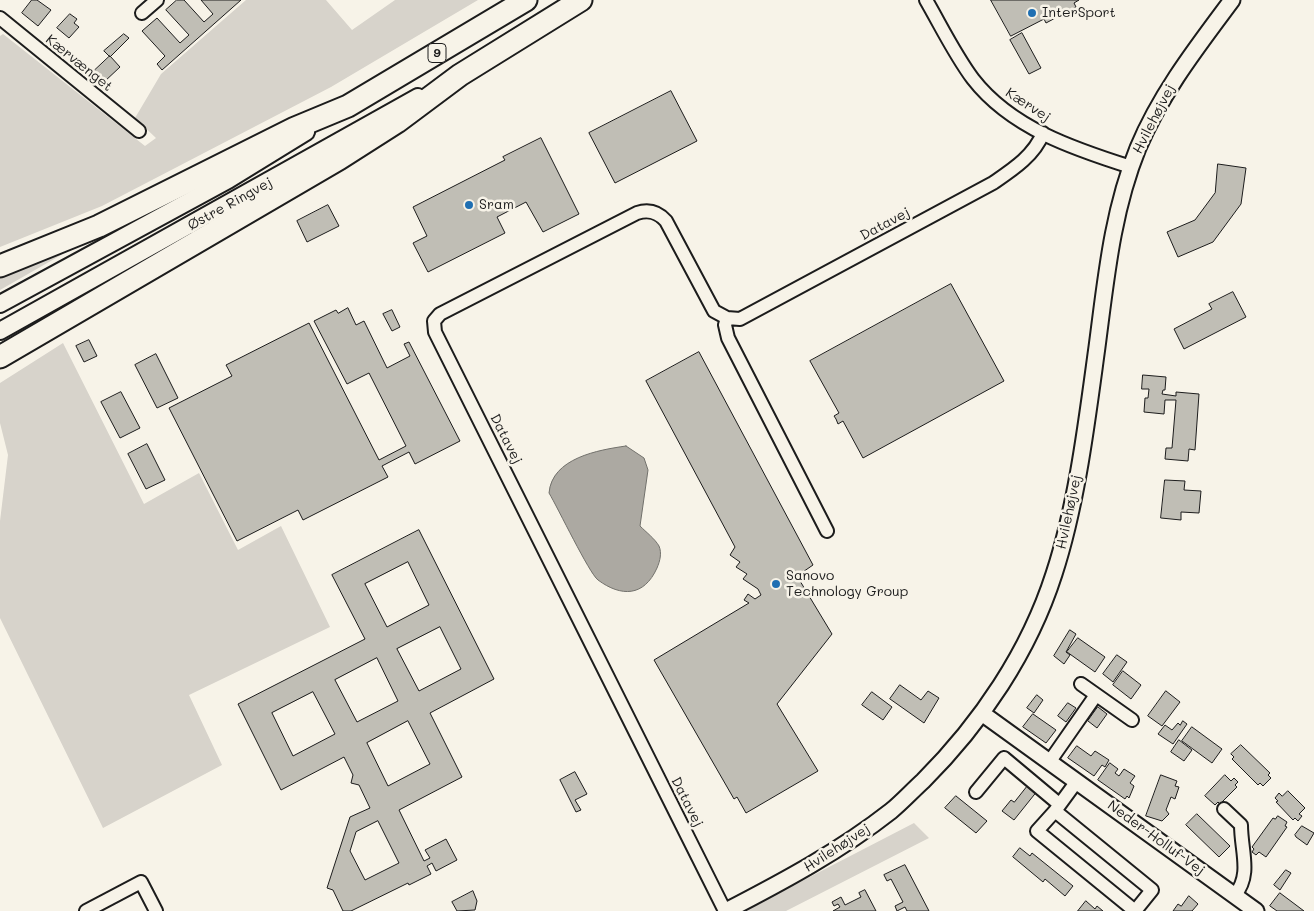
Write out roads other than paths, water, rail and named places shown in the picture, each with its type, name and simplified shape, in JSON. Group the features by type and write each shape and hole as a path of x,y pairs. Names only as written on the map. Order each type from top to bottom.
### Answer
{"highway":[{"name":"9","path":"348,106 526,0"},
{"name":"9","path":"460,75 581,0"},
{"path":"0,357 339,158 397,122 460,75"},
{"path":"0,266 99,226 295,128 348,106"}],"main road":[{"name":"Østre Ringvej","path":"0,332 460,75"},
{"name":"Østre Ringvej","path":"0,304 228,180 348,106"}],"street":[{"path":"142,13 157,0"},
{"name":"Kærvej","path":"926,0 973,78 991,99 1009,114 1043,134 1131,167"},
{"name":"Hvilehøjvej","path":"726,911 804,870 852,840 894,809 934,770 983,714 1036,622 1059,556 1080,463 1107,263 1117,212 1131,167 1147,128 1165,94 1190,55 1232,0"},
{"name":"Kærvænget","path":"0,18 139,131"},
{"name":"Datavej","path":"726,911 435,332 433,323 437,316 637,213 647,211 657,213 666,221 714,311 727,318 740,319 993,183 1018,166 1043,134"},
{"path":"727,318 725,325 728,338 827,531"},
{"path":"1081,684 1132,720"},
{"path":"1050,761 1096,695"},
{"name":"Neder-Holluf-Vej","path":"983,714 1050,761 1244,905"},
{"path":"976,792 1004,758 1057,807 1152,890 1136,911 1037,831 1057,807 1077,781"},
{"name":"Neder-Holluf-Vej","path":"1224,809 1241,826 1241,844 1245,866 1243,885 1244,905"},
{"path":"86,911 141,882 156,911"}],"place":[{"name":"InterSport","path":"1032,13"},
{"name":"Sram","path":"469,205"},
{"name":"Sanovo Technology Group","path":"776,584"}]}
